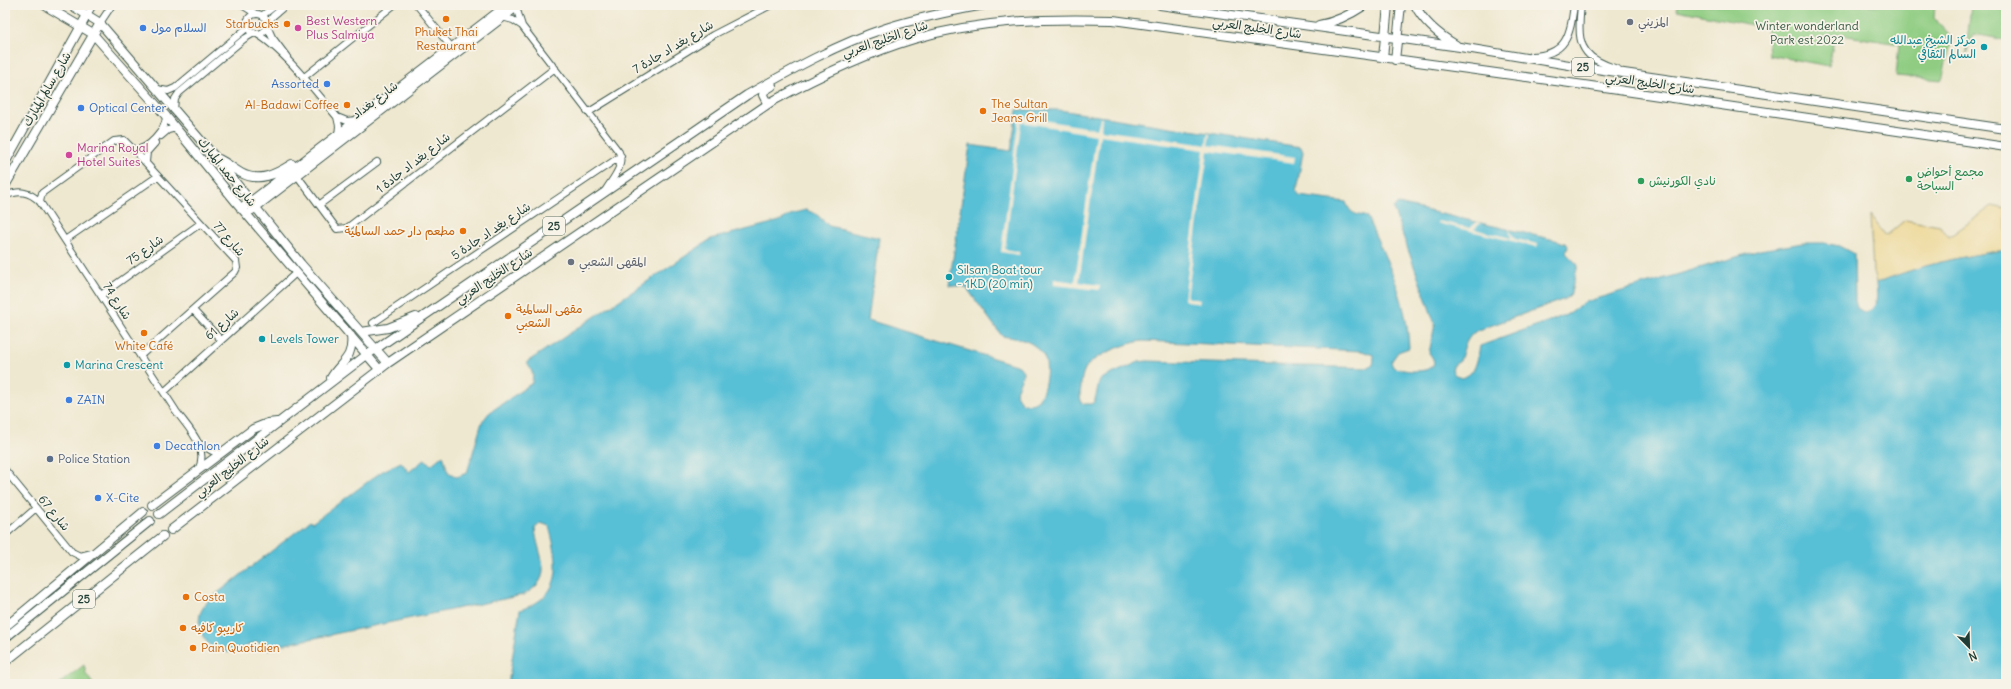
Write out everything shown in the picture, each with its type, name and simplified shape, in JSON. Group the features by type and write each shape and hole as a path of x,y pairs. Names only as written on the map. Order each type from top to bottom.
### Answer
{"main road":[{"name":"شارع حمد المبارك","path":"44,5 93,34 166,116 244,212 379,369"},
{"name":"شارع حمد المبارك","path":"71,5 100,23 216,158 301,264 388,363"},
{"name":"شارع بغداد","path":"244,212 296,174 507,5"},
{"name":"شارع الخليج العربي","path":"159,514 329,382 375,349 427,315 605,191 747,95 812,59 886,28 984,5"},
{"name":"شارع الخليج العربي","path":"1160,5 1460,47 1515,57 2006,129"},
{"path":"1312,26 1332,23 1350,15 1365,5"},
{"path":"1383,58 1388,5"},
{"path":"1395,60 1401,5"},
{"path":"1415,5 1427,24 1442,37 1460,47"},
{"name":"شارع بغداد","path":"253,205 309,157 500,11 518,6"},
{"name":"شارع سالم المبارك","path":"5,163 87,15"},
{"name":"شارع الخليج العربي","path":"171,530 379,369 771,102 822,75 868,55 916,39 966,28 1040,20 1113,20 1592,86 2006,147"},
{"name":"شارع سالم المبارك","path":"5,186 65,80 100,23"},
{"path":"771,102 766,101 764,98 764,91 812,59"},
{"path":"56,72 62,73 65,80"},
{"path":"216,158 242,173 262,177 277,173 294,162 309,157"},
{"path":"361,332 388,328 427,315"},
{"path":"329,382 334,373 348,357 352,345 351,336"},
{"path":"152,505 253,429 278,421"},
{"path":"5,627 143,512"},
{"name":"25","path":"5,637 150,521"},
{"name":"25","path":"5,662 163,536"},
{"path":"5,637 31,606"}],"street":[{"name":"شارع سالم المبارك","path":"87,15 93,5"},
{"name":"شارع سالم المبارك","path":"100,23 112,5"},
{"path":"263,16 276,5"},
{"path":"156,89 172,90 187,82 246,37 262,32 273,16 286,5"},
{"path":"303,78 394,5"},
{"path":"417,5 452,48"},
{"path":"618,5 622,7 629,5"},
{"name":"شارع بغد اد جادة 7","path":"589,112 713,35 771,5"},
{"path":"1515,57 1547,54 1564,44 1569,36 1574,5"},
{"path":"1581,5 1579,33 1585,50 1594,59 1622,72"},
{"path":"243,6 256,14 263,16"},
{"path":"243,6 247,25 256,34 267,41 292,66 337,117 347,121 357,120"},
{"path":"518,6 522,26"},
{"path":"500,11 522,26 621,156 620,165 605,191"},
{"path":"174,110 176,97 187,82 247,25 251,16 256,14"},
{"path":"263,16 272,37 292,66"},
{"name":"شارع بغد اد جادة 1","path":"296,174 337,229 347,228 555,68"},
{"path":"134,150 144,148 161,131 166,122 166,116"},
{"path":"337,117 339,126 338,135"},
{"path":"146,162 145,157 148,150 165,132 176,128"},
{"name":"شارع 77","path":"40,202 42,192 114,141 124,140 146,162 236,261 237,268 235,272 140,356"},
{"path":"5,145 15,145"},
{"name":"شارع بغد اد جادة 5","path":"373,323 621,156"},
{"path":"319,205 377,162"},
{"path":"65,240 158,176"},
{"name":"شارع 74","path":"5,196 22,192 32,194 40,202 140,356 199,443 212,451 222,452"},
{"name":"شارع 75","path":"101,295 201,223"},
{"name":"شارع 61","path":"164,392 296,273"},
{"path":"193,310 220,340"},
{"path":"197,470 202,457 199,443"},
{"name":"شارع 67","path":"5,470 72,552 80,556 92,553"},
{"path":"5,534 36,508"}],"green space":[{"name":"Winter wonderland Park est 2022","path":"1678,5 1935,5 1934,18 1952,37 1942,80 1896,76 1899,44 1835,34 1829,66 1769,55 1767,28 1677,10"},
{"path":"1971,5 2006,5 2006,40 1974,34 1966,53"},
{"path":"84,665 86,674 93,684 59,684"}],"sand":[{"path":"1992,206 2006,209 2006,250 1940,262 1876,283 1873,272 1870,215 1886,236 1905,220 1940,226 1949,237"}],"water":[{"path":"1017,110 1059,110 1301,147 1303,152 1296,192 1299,196 1346,202 1351,211 1367,217 1389,265 1404,312 1409,348 1398,352 1391,362 1393,367 1399,369 1415,371 1429,369 1433,365 1433,360 1429,353 1435,324 1393,208 1398,204 1567,244 1568,247 1566,253 1578,265 1570,296 1476,331 1472,334 1467,341 1460,361 1454,365 1452,369 1454,374 1462,378 1471,373 1476,365 1480,346 1566,315 1585,302 1760,250 1803,243 1824,243 1839,246 1854,254 1855,301 1857,308 1865,313 1870,311 1875,305 1877,297 1876,283 1940,262 2006,250 2006,684 508,684 520,610 535,604 545,596 552,587 555,577 555,553 549,526 541,523 535,528 543,566 543,574 540,581 534,588 523,595 276,646 268,650 258,642 232,652 220,651 209,644 205,639 202,634 199,621 203,608 210,599 310,521 312,523 381,472 401,462 409,472 425,459 431,465 443,455 448,472 457,477 467,473 482,422 489,413 532,383 533,374 527,362 711,239 780,221 794,213 806,210 816,214 829,226 879,238 868,320 1019,366 1023,371 1016,392 1017,396 1024,404 1034,403 1043,391 1046,379 1046,363 1041,352 1029,342 1002,336 966,287 949,285 970,145 1011,151","holes":["1143,341 1362,351 1373,355 1373,365 1368,368 1147,361 1139,362 1101,379 1092,404 1083,404 1080,398 1082,376 1089,364 1111,350 1137,342"]}],"pier":[{"path":"1019,116 1097,129 1100,118 1102,118 1101,130 1206,145 1208,133 1210,134 1208,145 1295,157 1294,163 1208,151 1187,297 1200,300 1199,304 1184,300 1204,150 1100,135 1079,282 1100,285 1099,290 1054,285 1054,279 1075,282 1096,135 1021,122 1005,249 1019,252 1019,255 1001,252"},
{"path":"1438,221 1470,228 1477,222 1481,223 1474,229 1511,238 1509,229 1515,239 1538,244 1537,247 1437,223"}],"place":[{"name":"Phuket Thai Restaurant","path":"446,19"},
{"name":"المزيني","path":"1630,22"},
{"name":"Starbucks","path":"287,24"},
{"name":"السلام مول","path":"143,28"},
{"name":"Best Western Plus Salmiya","path":"298,28"},
{"name":"مركز الشيخ عبدالله السالم الثقافي","path":"1984,47"},
{"name":"Assorted","path":"327,84"},
{"name":"Al-Badawi Coffee","path":"347,105"},
{"name":"Optical Center","path":"81,108"},
{"name":"The Sultan Jeans Grill","path":"983,111"},
{"name":"Marina Royal Hotel Suites","path":"69,155"},
{"name":"مجمع أحواض السباحة","path":"1909,179"},
{"name":"نادي الكورنيش","path":"1641,181"},
{"name":"مطعم دار حمد السالمية","path":"463,231"},
{"name":"المقهى الشعبي","path":"571,262"},
{"name":"Silsan Boat tour - 1KD (20 min)","path":"949,277"},
{"name":"مقهى السالمية الشعبي","path":"508,316"},
{"name":"White Café","path":"144,333"},
{"name":"Levels Tower","path":"262,339"},
{"name":"Marina Crescent","path":"67,365"},
{"name":"ZAIN","path":"69,400"},
{"name":"Decathlon","path":"157,446"},
{"name":"Police Station","path":"50,459"},
{"name":"X-Cite","path":"98,498"},
{"name":"Costa","path":"186,597"},
{"name":"كاريبو كافيه","path":"183,628"},
{"name":"Pain Quotidien","path":"193,648"}]}
